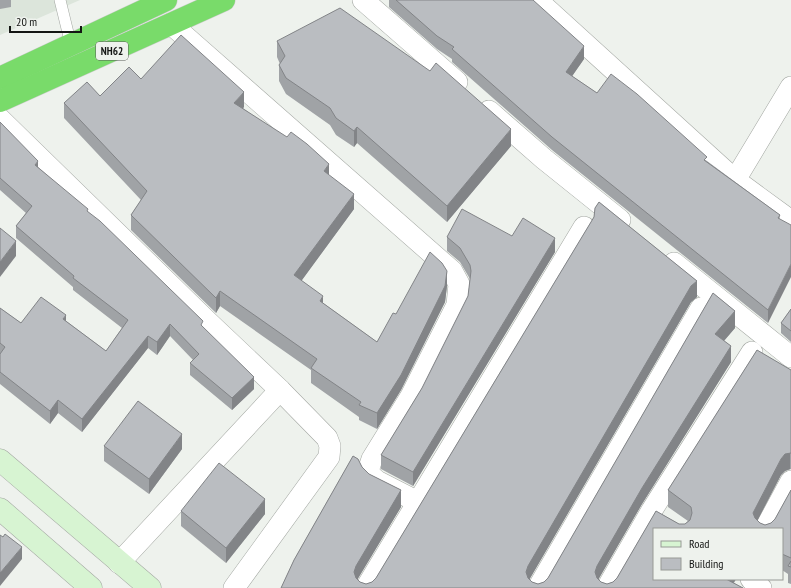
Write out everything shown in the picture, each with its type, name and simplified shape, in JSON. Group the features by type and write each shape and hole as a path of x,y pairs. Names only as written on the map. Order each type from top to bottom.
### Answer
{"highway":[{"name":"NH62","path":"0,78 166,0"},
{"name":"NH62","path":"0,101 224,0"}],"street":[{"path":"363,0 544,159 634,231"},
{"path":"536,0 735,180 791,221"},
{"path":"171,24 452,271 459,284 458,305 411,396 372,459 369,468 370,475 377,481 418,502"},
{"path":"735,180 791,87"},
{"path":"0,119 280,390 326,438 330,446 329,457 234,588"},
{"path":"366,588 584,227"},
{"path":"658,250 791,357"},
{"path":"538,588 701,308"},
{"path":"607,588 661,516 752,352"},
{"path":"119,563 280,390"},
{"path":"0,460 150,588"},
{"path":"766,528 791,481"},
{"path":"0,509 91,588"},
{"path":"752,580 761,588"}],"lane":[{"path":"60,0 71,45"}],"shaded area":[{"path":"0,0 80,0 0,35"}],"building":[{"path":"396,0 533,0 584,46 566,72 597,93 611,74 637,94 707,157 704,160 780,215 778,218 791,225 791,264 768,310 552,137 452,49 454,47 437,36"},
{"path":"340,8 430,71 436,63 511,129 447,206 357,127 354,131 336,118 330,108 286,78 279,65 285,56 277,41"},
{"path":"181,35 244,92 234,103 287,137 291,132 307,144 329,164 324,171 354,194 294,275 323,296 320,301 377,342 393,313 396,314 430,252 442,263 447,271 445,286 401,375 377,413 359,405 361,402 311,368 317,359 220,291 216,298 131,215 147,191 64,103 87,82 100,96 129,67 141,79"},
{"path":"0,122 38,161 35,165 88,209 87,211 100,221 203,321 201,325 254,377 232,398 190,363 199,354 170,324 157,342 148,336 82,419 58,400 50,411 0,372 0,354 5,347 0,343 0,308 21,323 41,297 66,315 63,319 106,351 128,320 73,278 74,276 16,226 32,206 0,178"},
{"path":"599,202 697,281 691,286 528,566 526,572 528,578 532,582 538,584 544,582 548,578 713,293 735,311 715,334 731,346 642,488 595,572 597,578 601,582 607,584 613,582 617,578 656,511 679,524 685,524 690,520 692,513 691,507 668,490 757,350 791,370 791,453 785,454 781,459 753,513 755,518 760,523 765,525 771,523 775,519 791,490 791,558 783,554 783,528 653,528 653,580 728,580 743,588 281,588 294,560 353,456 358,459 362,467 369,474 401,490 356,566 354,572 356,578 360,582 366,584 372,582 376,578 594,217 595,208"},
{"path":"462,209 512,236 523,218 555,238 413,472 381,455 422,388 468,296 471,271 470,265 460,248 447,237"},
{"path":"0,228 16,241 0,262"},
{"path":"791,309 791,331 781,323"},
{"path":"138,401 182,434 149,479 104,446"},
{"path":"219,463 265,499 226,548 181,511"},
{"path":"5,534 22,547 0,573 0,535 3,537"}]}
